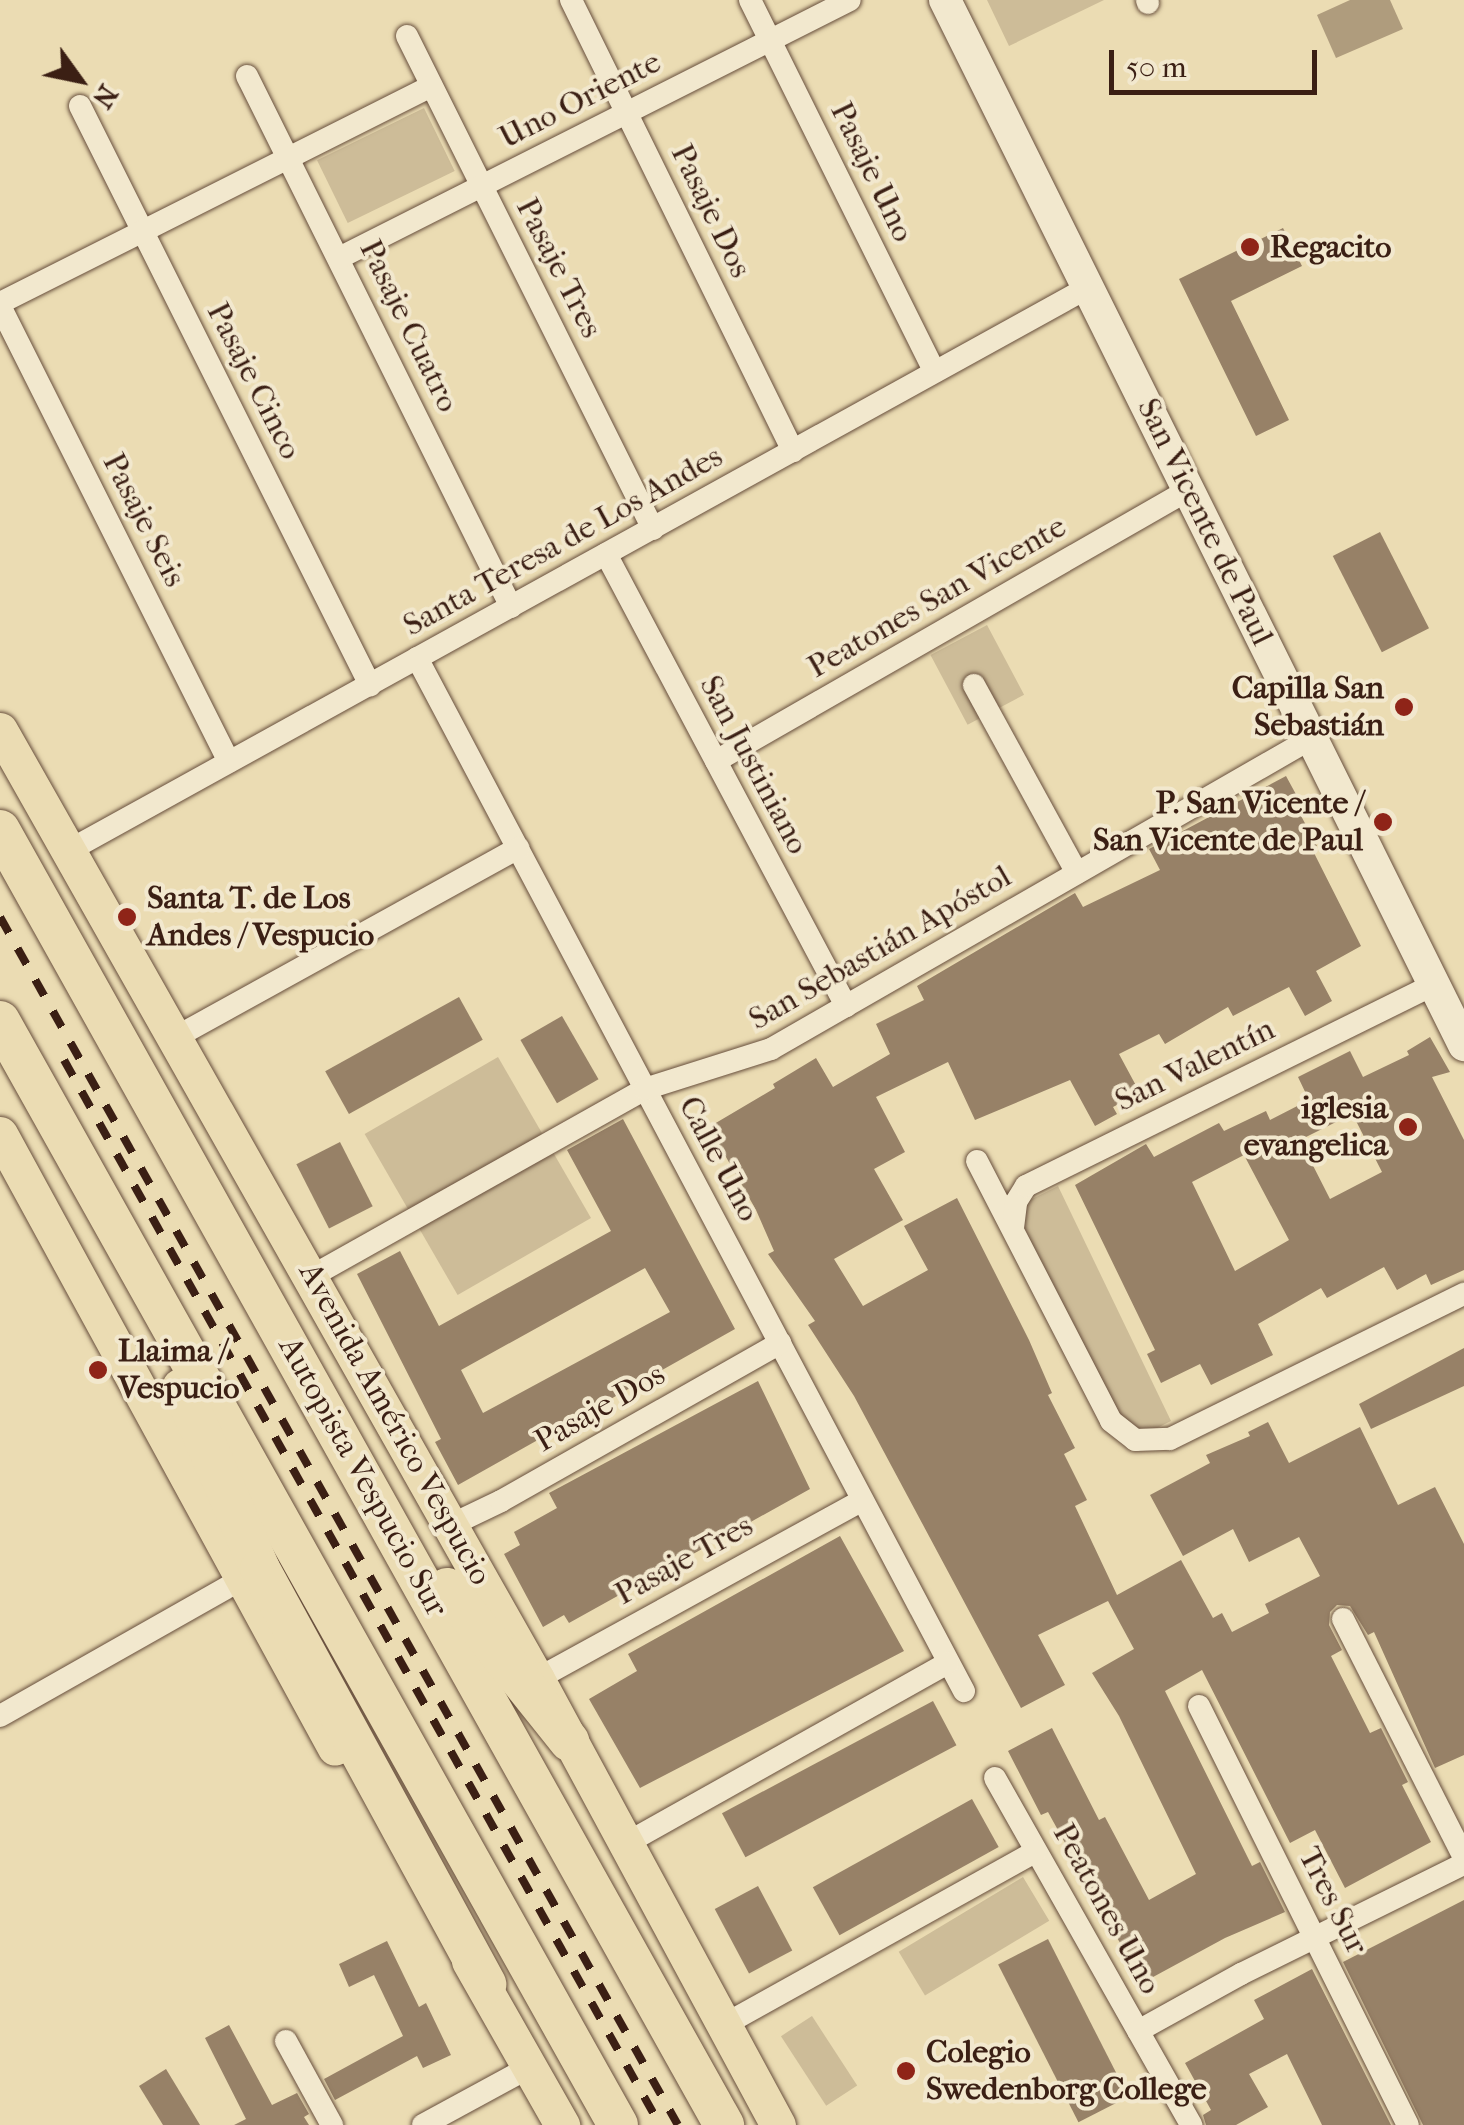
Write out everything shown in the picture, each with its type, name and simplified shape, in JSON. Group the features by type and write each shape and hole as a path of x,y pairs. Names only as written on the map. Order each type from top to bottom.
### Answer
{"highway":[{"name":"Autopista Vespucio Sur","path":"0,830 724,2125"},
{"path":"0,1021 618,2125"},
{"path":"150,1289 190,1410 260,1570 486,1984"},
{"path":"374,1498 570,1741"}],"main road":[{"name":"Avenida Américo Vespucio","path":"0,730 538,1679 778,2125"},
{"path":"0,1134 242,1580 381,1826 486,1984 562,2125"}],"street":[{"name":"Pasaje Dos","path":"571,0 793,451"},
{"name":"Pasaje Uno","path":"750,0 935,372"},
{"name":"Uno Oriente","path":"340,258 850,0"},
{"name":"San Vicente de Paul","path":"945,0 1464,1044"},
{"name":"Pasaje Tres","path":"406,36 652,528"},
{"name":"Pasaje Cuatro","path":"247,76 511,606"},
{"path":"0,305 431,86"},
{"name":"Pasaje Cinco","path":"80,106 370,685"},
{"name":"Santa Teresa de Los Andes","path":"68,851 1089,288"},
{"name":"Pasaje Seis","path":"0,305 229,762"},
{"name":"Peatones San Vicente","path":"716,761 1190,490"},
{"name":"San Justiniano","path":"606,554 846,1006"},
{"name":"Calle Uno","path":"417,658 964,1691"},
{"path":"974,686 1077,873"},
{"name":"San Sebastián Apóstol","path":"312,1276 645,1089 743,1062 1312,738"},
{"path":"176,1037 518,848"},
{"name":"San Valentín","path":"1012,1228 1016,1202 1026,1186 1434,984"},
{"path":"976,1161 1112,1421 1135,1440 1170,1439 1464,1294"},
{"name":"Pasaje Dos","path":"451,1525 502,1501 780,1343"},
{"name":"Pasaje Tres","path":"538,1679 862,1500"},
{"path":"0,1716 242,1580"},
{"path":"1138,2031 1464,1861 1344,1619"},
{"path":"626,1844 948,1663"},
{"name":"Tres Sur","path":"1199,1706 1408,2125"},
{"name":"Peatones Uno","path":"995,1778 1191,2125"},
{"path":"722,2026 1036,1851"},
{"path":"286,2040 332,2125"},
{"path":"423,2125 530,2067"}],"shaded area":[{"path":"987,0 1104,0 1009,46"},
{"path":"1350,0 1390,0 1403,29 1336,58 1317,15"},
{"path":"424,108 455,171 348,223 317,160"},
{"path":"987,625 1024,695 968,725 930,655"},
{"path":"498,1057 591,1218 458,1295 365,1134"},
{"path":"1058,1186 1171,1421 1149,1432 1128,1430 1021,1229 1028,1201"},
{"path":"1023,1877 1049,1921 925,1995 899,1952"},
{"path":"812,2016 857,2086 826,2106 781,2036"}],"building":[{"path":"1283,228 1302,266 1231,301 1289,420 1256,436 1179,279"},
{"path":"1380,532 1429,628 1382,652 1333,556"},
{"path":"1286,776 1304,809 1299,812 1317,846 1312,849 1361,946 1316,971 1332,1001 1305,1016 1289,987 1233,1016 1228,1007 1165,1044 1159,1034 1119,1054 1140,1093 1113,1107 1117,1114 1095,1126 1070,1080 975,1120 948,1062 876,1097 905,1152 874,1169 903,1220 834,1259 863,1306 928,1270 904,1226 957,1198 1029,1340 1052,1393 1048,1395 1075,1448 1064,1454 1087,1500 1075,1506 1117,1595 1181,1560 1213,1618 1222,1613 1232,1632 1269,1613 1265,1604 1320,1576 1299,1537 1249,1562 1233,1529 1183,1556 1150,1495 1210,1463 1206,1455 1250,1436 1248,1432 1268,1422 1289,1463 1360,1427 1398,1505 1435,1487 1464,1544 1464,1755 1435,1768 1374,1632 1368,1635 1350,1606 1337,1605 1330,1612 1329,1625 1342,1650 1331,1656 1370,1733 1381,1728 1408,1782 1402,1785 1431,1842 1345,1888 1315,1830 1290,1843 1202,1670 1165,1691 1252,1866 1260,1862 1285,1912 1225,1938 1142,1983 1048,1812 1041,1815 1008,1751 1052,1728 1099,1820 1105,1817 1149,1900 1196,1874 1119,1716 1092,1673 1134,1649 1108,1601 1038,1635 1065,1685 1021,1708 854,1396 808,1325 815,1321 768,1254 774,1251 756,1210 709,1127 816,1058 833,1087 890,1054 876,1024 924,1000 917,986 1075,893 1083,907 1160,870 1149,849"},
{"path":"459,997 483,1040 349,1114 325,1071"},
{"path":"562,1016 598,1079 557,1103 520,1040"},
{"path":"1430,1037 1450,1072 1432,1077 1464,1140 1464,1270 1431,1285 1426,1274 1397,1290 1384,1267 1327,1298 1321,1288 1258,1324 1273,1355 1211,1385 1200,1364 1161,1383 1147,1354 1155,1350 1075,1185 1146,1144 1154,1157 1219,1123 1224,1131 1266,1111 1270,1120 1309,1100 1298,1077 1350,1051 1363,1077 1409,1055 1407,1051","holes":["1348,1116 1354,1117 1382,1172 1330,1199 1300,1140","1244,1155 1289,1240 1235,1271 1192,1182"]},
{"path":"623,1119 735,1329 458,1485 435,1442 441,1439 357,1274 400,1251 439,1326 611,1231 567,1150","holes":["645,1268 670,1312 483,1413 461,1370"]},
{"path":"340,1142 373,1206 329,1228 296,1164"},
{"path":"1464,1348 1464,1386 1371,1429 1359,1404"},
{"path":"758,1381 810,1489 569,1623 564,1615 543,1627 504,1554 520,1545 514,1532 557,1508 549,1493"},
{"path":"840,1536 904,1651 640,1788 589,1699 637,1671 628,1654"},
{"path":"933,1701 956,1745 745,1857 722,1813"},
{"path":"972,1799 999,1847 839,1935 813,1887"},
{"path":"758,1886 792,1950 749,1973 715,1909"},
{"path":"1464,1900 1464,2125 1423,2125 1343,1962"},
{"path":"1048,1939 1128,2097 1078,2122 998,1964"},
{"path":"387,1941 419,2007 426,2003 451,2055 423,2068 417,2056 335,2100 324,2079 403,2036 374,1975 349,1987 339,1964"},
{"path":"1312,1969 1391,2125 1322,2125 1287,2054 1249,2074 1268,2107 1236,2125 1206,2125 1203,2115 1211,2110 1185,2063 1264,2019 1254,2000"},
{"path":"229,2025 272,2105 297,2093 309,2114 304,2117 309,2125 234,2125 246,2119 205,2038"},
{"path":"166,2069 200,2125 163,2125 139,2086"}],"railway":[{"path":"0,917 678,2125"},
{"path":"64,1060 660,2125"}],"place":[{"name":"Regacito","path":"1250,247"},
{"name":"Capilla San Sebastián","path":"1404,707"},
{"name":"P. San Vicente / San Vicente de Paul","path":"1383,822"},
{"name":"Santa T. de Los Andes / Vespucio","path":"127,917"},
{"name":"iglesia evangelica","path":"1408,1127"},
{"name":"Llaima / Vespucio","path":"98,1370"},
{"name":"Colegio Swedenborg College","path":"906,2071"}]}
